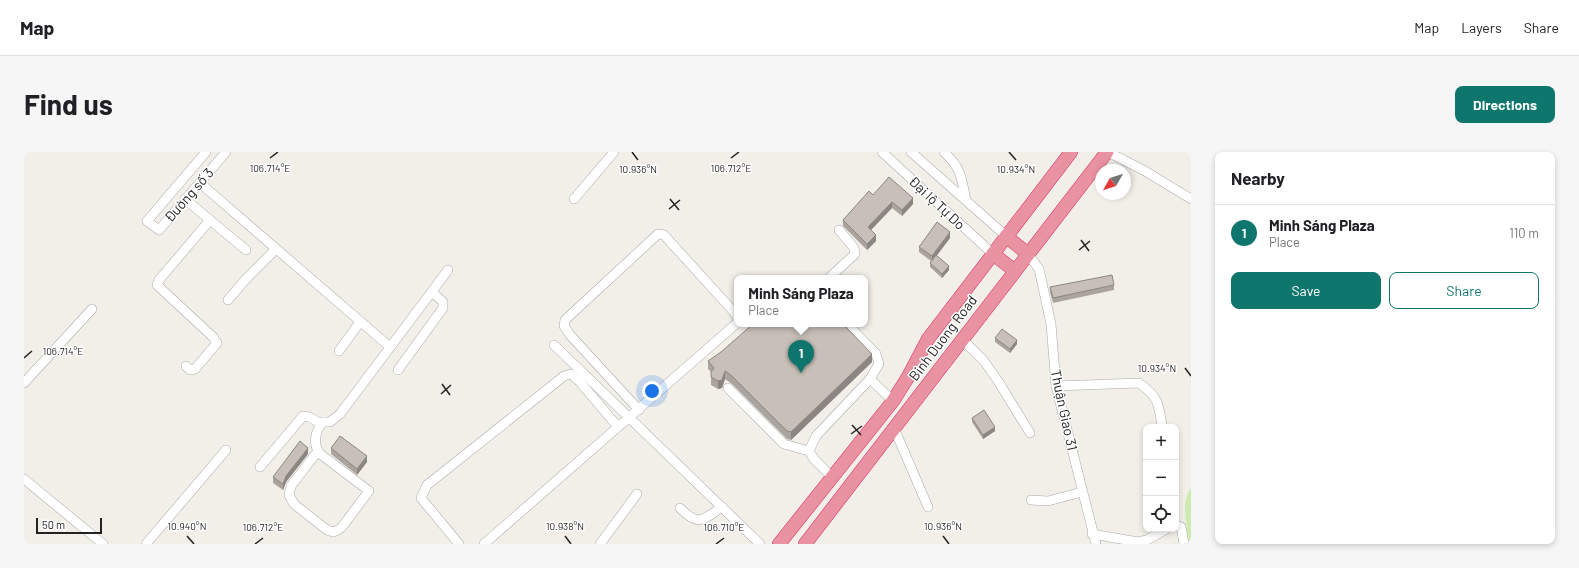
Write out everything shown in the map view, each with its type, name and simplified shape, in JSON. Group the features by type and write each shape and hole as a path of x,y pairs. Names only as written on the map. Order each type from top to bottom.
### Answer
{"highway":[{"name":"Binh Duong Road","path":"779,544 893,401 908,378 928,339 1071,152"},
{"name":"Binh Duong Road","path":"805,544 1107,152"},
{"path":"1006,236 1028,254"},
{"path":"993,254 1015,270"}],"street":[{"name":"Đường số 3","path":"206,152 147,221 159,230 226,152"},
{"path":"574,199 614,152"},
{"name":"Đại lộ Tự Do","path":"882,152 993,254"},
{"name":"Đại lộ Tự Do","path":"911,152 1006,236"},
{"path":"937,152 959,171"},
{"path":"944,152 955,162 959,171 966,200"},
{"path":"1107,152 1145,171 1191,199"},
{"path":"200,183 390,347"},
{"path":"185,199 246,250"},
{"path":"186,366 190,370 195,369 217,343 213,337 156,283 210,220"},
{"path":"832,275 855,254 854,248 839,230"},
{"path":"639,410 564,326 565,320 658,234 664,235 734,312"},
{"path":"228,300 245,280 276,249"},
{"name":"Thuận Giao 31","path":"1028,254 1039,269 1051,324 1056,386 1092,534 1096,544"},
{"path":"260,467 303,416 323,422 330,422 340,414 448,270"},
{"path":"398,370 443,308 443,302 432,292"},
{"path":"24,382 92,309"},
{"path":"339,351 360,322"},
{"path":"484,544 734,327"},
{"path":"809,451 816,436 870,379 878,364 876,354 850,327"},
{"path":"962,339 984,361 1030,433"},
{"path":"554,345 760,544"},
{"path":"459,544 421,498 427,485 564,376 570,374 580,382 618,427"},
{"path":"870,379 893,401"},
{"path":"1056,386 1139,383 1153,394 1158,402 1162,424"},
{"path":"728,388 784,444 809,451 814,459 832,477"},
{"path":"318,451 291,486 289,495 294,504 327,530 336,531 342,527 369,491 322,456 318,451 315,438 318,429 323,422"},
{"path":"894,428 928,507"},
{"path":"146,544 226,450"},
{"path":"24,479 103,544"},
{"path":"1031,500 1048,502 1082,492"},
{"path":"600,544 637,494"},
{"path":"680,508 689,517 696,520 705,518 722,507"},
{"path":"1179,526 1182,526 1184,544"},
{"path":"1092,534 1138,542 1147,540 1161,532"}],"green space":[{"path":"1191,488 1191,544 1189,544 1185,508"}],"building":[{"path":"889,177 913,198 902,210 892,202 868,227 876,235 867,244 843,220 869,191 873,195"},
{"path":"937,222 950,232 932,256 919,247"},
{"path":"936,255 949,266 942,274 930,263"},
{"path":"1112,275 1114,285 1053,298 1050,287"},
{"path":"750,327 846,327 872,354 791,432 787,431 732,376 725,371 722,380 718,381 711,377 711,372 714,368 708,361 721,352"},
{"path":"1002,329 1017,340 1010,349 995,338"},
{"path":"984,410 995,427 983,435 972,418"},
{"path":"340,436 367,456 357,469 331,448"},
{"path":"300,441 308,448 286,476 283,484 273,477"}],"place":[{"name":"Minh Sáng Plaza","path":"801,373"}]}
